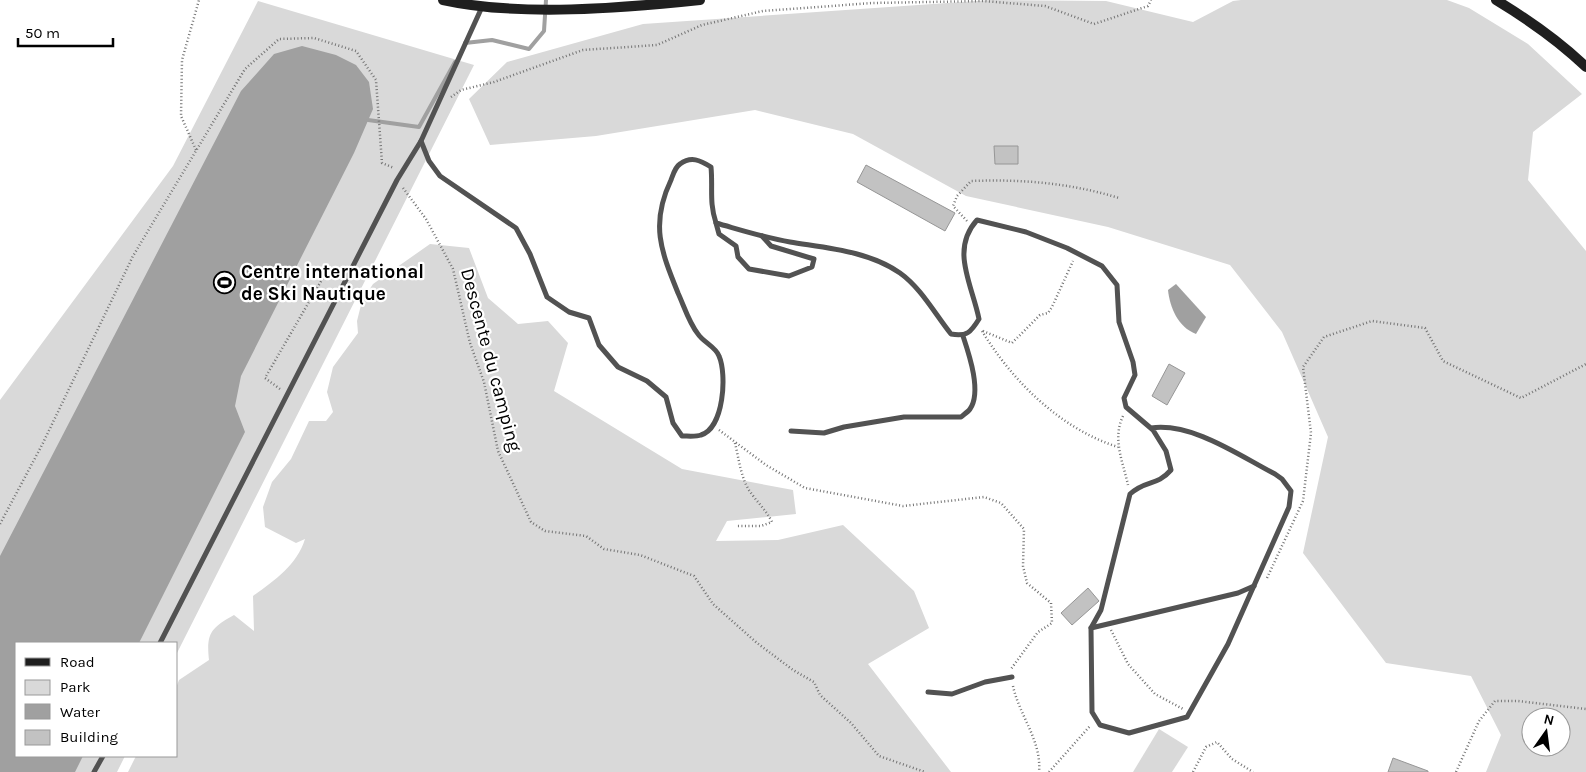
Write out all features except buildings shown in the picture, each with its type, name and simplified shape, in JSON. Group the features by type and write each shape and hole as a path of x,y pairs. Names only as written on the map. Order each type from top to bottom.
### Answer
{"main road":[{"path":"443,0 482,6 570,9 700,0"},
{"path":"1496,0 1557,39 1586,67"}],"lane":[{"path":"161,642 397,180 421,141 482,6"},
{"path":"421,141 429,161 440,176 516,228 530,254 547,297 569,312 589,318 599,345 618,367 647,381 666,397 673,423 682,436 702,435 713,426 722,401 723,380 719,355 698,334 686,311 659,242 660,218 665,192 678,165 689,159 701,161 711,167 713,185 711,206 719,234 736,246 738,257 749,269 789,276 812,267 814,259 771,246 762,235"},
{"path":"716,223 790,242 828,246 873,260 900,272 920,292 951,334 962,336 972,332 979,319 965,267 963,249 967,231 977,220 1026,232 1077,253 1102,266 1117,285 1119,322 1133,362 1135,375 1124,398 1126,408 1151,428 1166,451 1171,470 1162,480 1140,485 1130,494 1101,610 1090,628 1092,712 1100,725 1129,733 1170,724 1187,718 1228,644 1289,507 1291,491 1282,479 1275,474 1210,439 1162,427 1151,428"},
{"path":"791,431 824,433 858,424 904,418 961,417 970,409 973,395 973,366 962,336"},
{"path":"1090,628 1238,593 1254,586"},
{"path":"928,692 952,694 985,682 1012,676"},
{"path":"94,772 102,757"}],"path":[{"path":"196,151 181,116 182,60 199,0"},
{"path":"436,109 461,90 494,82 583,50 657,45 702,25 763,10 872,3 983,0 1045,6 1094,24 1148,6 1151,0"},
{"path":"0,524 42,445 133,256 245,70 279,39 314,38 356,51 376,80 382,163 403,170"},
{"path":"972,226 954,206 957,196 971,182 1008,179 1088,189 1119,198"},
{"name":"Descente du camping","path":"397,180 426,219 453,269 470,344 484,382 498,451 531,522 545,531 586,536 604,549 640,555 694,576 713,604 757,643 793,670 814,682 820,695 851,723 879,756 925,772"},
{"path":"974,327 1012,343 1040,315 1048,313 1077,253"},
{"path":"288,394 265,378 324,276"},
{"path":"1254,586 1269,577 1303,501 1311,433 1303,367 1324,337 1372,321 1425,328 1443,362 1521,398 1586,364"},
{"path":"982,331 997,356 1033,396 1095,440 1118,447"},
{"path":"1126,408 1119,423 1118,447 1130,494"},
{"path":"713,426 766,465 805,488 903,506 984,497 1001,504 1024,529 1022,566 1027,583 1051,603 1052,623 1038,632 1010,670 1016,699 1036,744 1039,772"},
{"path":"735,442 740,467 750,492 764,506 772,522 761,526 737,526"},
{"path":"1109,624 1128,664 1156,694 1190,713"},
{"path":"1456,772 1479,720 1495,701 1518,701 1586,710"},
{"path":"1049,772 1096,719"},
{"path":"1193,772 1206,748 1217,742 1232,759 1253,772"}],"green space":[{"path":"991,0 1106,1 1193,22 1233,1 1241,0 1447,0 1469,8 1528,44 1582,94 1533,132 1528,180 1586,251 1586,772 1486,772 1501,735 1471,676 1386,663 1303,553 1328,437 1282,332 1230,265 1108,227 966,196 853,134 755,110 596,136 490,145 469,99 507,62 643,24"},
{"name":"Centre international de Ski Nautique","path":"258,1 474,65 178,651 178,642 15,642 15,757 124,757 117,772 0,772 0,400 173,166"},
{"path":"430,244 469,248 488,298 518,324 548,321 568,343 554,391 682,469 793,490 796,514 727,521 716,541 778,540 843,525 914,591 929,628 868,664 951,772 128,772 136,757 178,757 179,680 209,660 208,643 212,632 226,620 234,615 254,631 253,596 291,565 301,548 305,539 296,543 265,527 263,507 272,482 291,459 309,421 326,421 333,412 327,392 333,367 358,333 357,321 362,301 373,284"},
{"path":"1159,729 1188,747 1172,772 1133,772"}],"water":[{"path":"302,46 336,55 356,65 369,82 373,109 354,153 241,376 235,406 245,432 140,642 15,642 15,757 82,757 75,772 0,772 0,556 241,91 274,54"},
{"path":"1176,284 1206,317 1196,334 1184,327 1173,310 1168,290"}],"waterway":[{"path":"465,43 492,40 529,49 544,31 546,0"},
{"path":"368,120 419,127 455,62"}],"place":[{"name":"Centre international de Ski Nautique","path":"225,283"}]}
